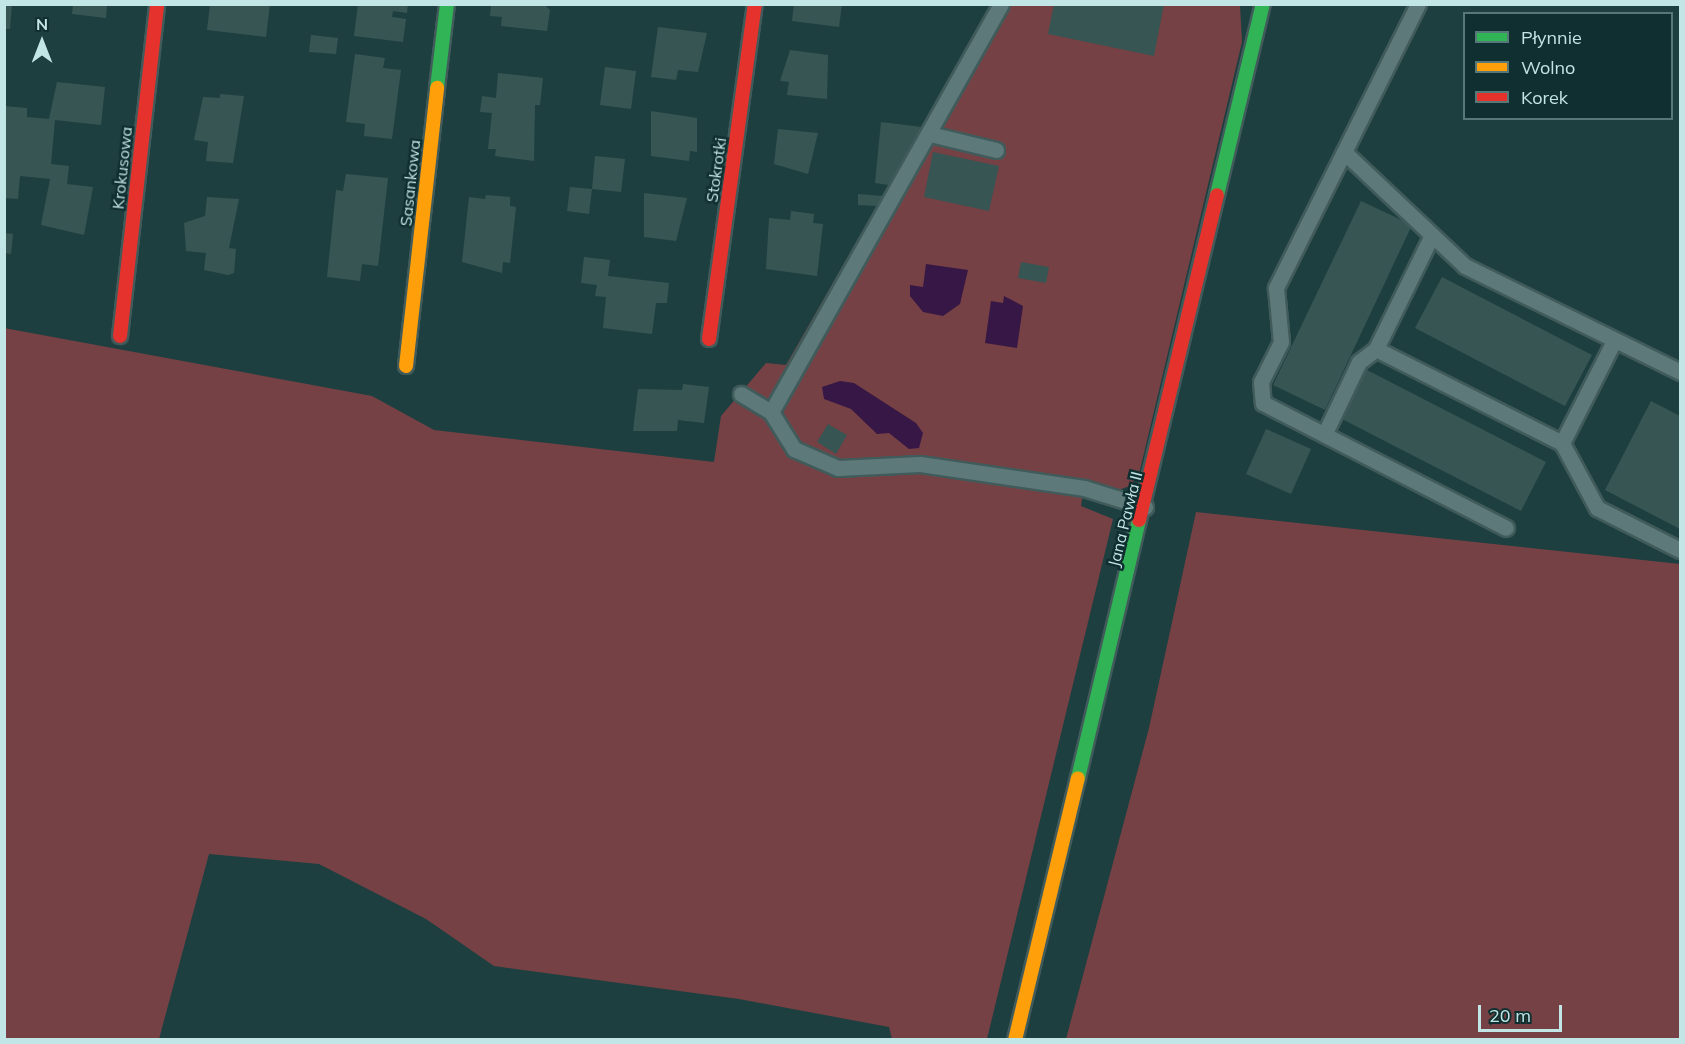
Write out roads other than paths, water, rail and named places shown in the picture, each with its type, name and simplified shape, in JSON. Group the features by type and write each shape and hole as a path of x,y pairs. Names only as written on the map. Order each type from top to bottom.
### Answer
{"street":[{"name":"Krokusowa","path":"120,336 157,4"},
{"name":"Sasankowa","path":"406,366 447,4"},
{"name":"Stokrotki","path":"709,339 755,4"},
{"name":"Jana Pawła II","path":"1016,1040 1145,507 1263,4"}],"lane":[{"path":"771,412 930,134 1001,4"},
{"path":"1418,4 1276,288 1281,342 1261,382 1263,403 1506,528"},
{"path":"930,134 996,150"},
{"path":"1344,152 1431,237 1465,266 1680,372"},
{"path":"1325,433 1359,362 1376,349 1431,237"},
{"path":"1562,443 1614,341"},
{"path":"1376,349 1562,443 1597,508 1680,550"},
{"path":"741,394 771,412 794,449 838,468 920,464 1084,488 1145,507"}]}
